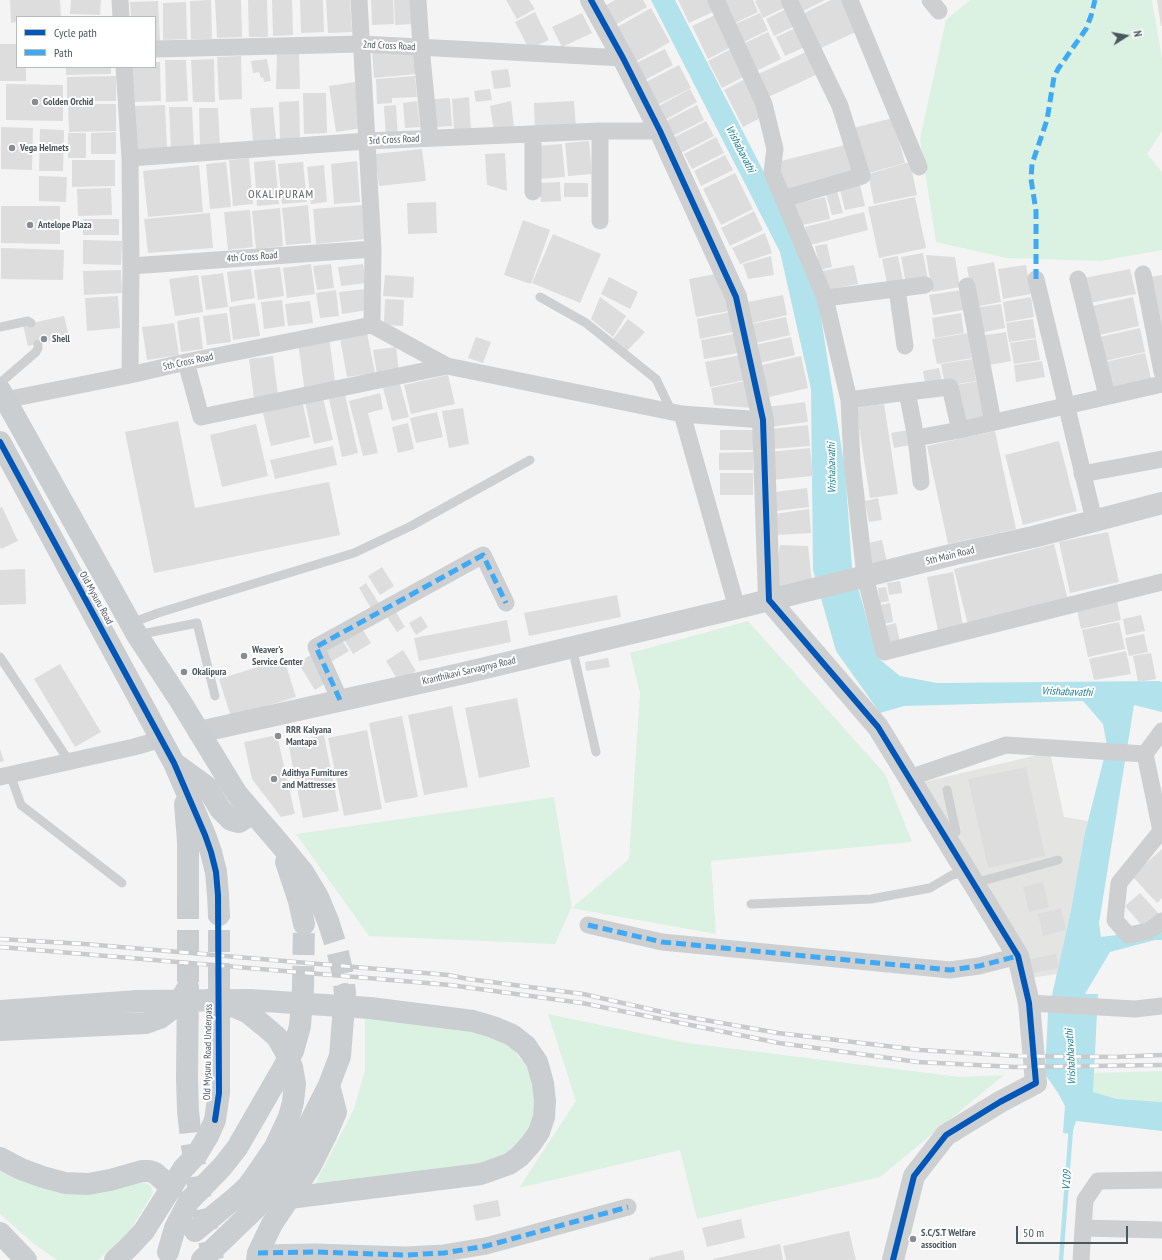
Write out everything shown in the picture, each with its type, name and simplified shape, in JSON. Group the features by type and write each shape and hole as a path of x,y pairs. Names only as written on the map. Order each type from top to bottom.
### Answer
{"main road":[{"name":"Old Mysuru Road","path":"2,391 134,629 237,794 280,844"},
{"name":"Old Mysuru Road","path":"0,442 174,763"},
{"path":"174,763 207,787 220,810 231,820 239,822 253,813"},
{"path":"174,763 181,786 187,822 188,897"},
{"path":"174,763 211,852 216,872 219,915"},
{"path":"280,844 303,872 328,921"},
{"path":"280,844 299,901 304,924"},
{"name":"Old Mysuru Road Underpass","path":"0,1030 146,1023 160,1018 178,1004 188,985 188,1111"},
{"path":"163,1256 189,1201 238,1148 293,1051 300,1026 303,988"},
{"path":"163,1256 248,1186 275,1147 289,1117 293,1102 295,1084 292,1067 277,1037 264,1024 247,1012 235,1007 213,992"},
{"path":"0,1011 137,1001 213,992 250,1000 370,1008 473,1021 493,1026 512,1035 526,1046 537,1062 543,1083 545,1101 544,1117 539,1132 530,1145 519,1157 509,1164 481,1174 289,1198"},
{"name":"Old Mysuru Road Underpass","path":"115,1260 144,1231 172,1188 182,1169 197,1154 208,1136 215,1120 219,1093 213,992"},
{"path":"202,1260 256,1208 281,1177 292,1158 329,1085 340,1056 346,994"},
{"path":"257,1257 272,1224 310,1168 336,1112 329,1085"},
{"path":"0,1158 21,1169 65,1183 88,1184 110,1180 142,1171 149,1171 155,1173 172,1188"},
{"path":"0,1233 22,1256"}],"street":[{"path":"120,0 121,16"},
{"path":"359,0 373,249 372,325 447,366 675,412 764,420"},
{"path":"418,0 430,138"},
{"path":"591,0 623,58 660,131 736,297 764,420 768,600 878,727 1018,956 1029,1003 1036,1083 1000,1102 946,1135 914,1176 893,1260"},
{"path":"716,0 764,104 775,149 772,172 825,298 849,400 852,462 865,576 884,652 1162,582"},
{"path":"783,199 862,176 840,106 789,0"},
{"path":"850,0 919,167"},
{"name":"2nd Cross Road","path":"156,49 362,44 623,58"},
{"path":"124,68 130,158 130,375"},
{"name":"3rd Cross Road","path":"130,158 367,141 533,134 660,131"},
{"path":"600,132 600,221"},
{"path":"533,134 533,192"},
{"name":"4th Cross Road","path":"131,266 373,249"},
{"path":"1143,274 1162,372"},
{"path":"1036,279 1094,520"},
{"path":"1078,279 1107,396"},
{"path":"825,298 925,285"},
{"path":"967,286 993,422"},
{"path":"897,289 905,346"},
{"name":"5th Cross Road","path":"2,391 130,375 186,362 372,325"},
{"path":"186,362 201,417 447,366"},
{"path":"916,438 960,430 1162,384"},
{"path":"849,400 950,388 960,430"},
{"path":"907,392 916,438 921,482"},
{"path":"675,412 737,608"},
{"path":"1082,474 1162,459"},
{"name":"5th Main Road","path":"737,608 955,554 1033,537 1162,503"},
{"path":"340,700 316,647 482,555 506,603"},
{"name":"Kranthikavi Sarvagnya Road","path":"199,732 460,674 737,608"},
{"path":"1162,731 1145,754 1161,831 1120,883 1115,920 1128,936 1149,931 1162,921"},
{"path":"5,776 134,747 162,739"},
{"path":"910,778 1006,745 1145,754"},
{"path":"588,925 662,942 950,970 979,966 1018,956"},
{"path":"1029,1003 1135,1009 1162,1006"},
{"path":"1081,1260 1085,1200 1098,1181 1162,1180"},
{"path":"257,1257 315,1252 406,1255 444,1253 486,1246 628,1207"},
{"path":"1083,1228 1162,1230"}],"lane":[{"path":"540,297 586,323 656,379 670,406 675,412"},
{"path":"0,327 28,321 31,323"},
{"path":"2,391 36,352 38,344"},
{"path":"134,629 158,613 354,553 411,526 530,460"},
{"path":"134,629 197,623 215,696"},
{"path":"572,647 596,752"},
{"path":"0,657 69,761"},
{"path":"5,776 22,806 122,883"},
{"path":"947,790 956,832 947,841"},
{"path":"751,904 871,899 930,888 952,875 970,877 982,881 1058,860"}],"shaded area":[{"path":"1050,752 1064,817 1088,821 1057,974 1029,978 920,783"}],"green space":[{"path":"970,0 1152,0 1162,59 1162,131 1147,154 1162,172 1162,250 1101,261 1007,258 936,242 920,139 946,20"},
{"path":"748,621 885,774 912,842 711,861 716,934 571,908 555,944 369,936 296,834 554,797 572,908 629,859 640,693 630,653"},
{"path":"548,1014 687,1043 960,1077 1004,1075 880,1177 697,1219 680,1150 519,1188 576,1101"},
{"path":"365,1018 471,1030 495,1036 514,1050 528,1069 535,1092 533,1116 529,1127 516,1147 497,1161 315,1184 354,1109 365,1070"},
{"path":"1162,1071 1162,1102 1117,1099 1093,1092 1094,1073"},
{"path":"0,1166 144,1182 151,1186 153,1193 134,1224 123,1238 98,1260 57,1260 34,1244 0,1214"}],"water":[{"path":"651,0 675,0 769,182 818,299 845,470 852,567 878,658 900,676 937,683 1162,682 1162,712 1134,705 1099,923 1101,937 1162,929 1162,940 1155,940 1110,952 1085,994 1098,994 1093,1092 1117,1099 1162,1102 1162,1131 1076,1121 1072,1134 1063,1133 1065,1106 1045,1074 1048,1013 1070,915 1085,833 1107,746 1103,724 1083,701 904,706 880,713 836,651 813,570 811,389 780,252"}],"building":[{"path":"10,0 60,0 61,16 16,16 16,22 11,23"},
{"path":"71,0 101,0 100,15 70,14"},
{"path":"211,0 212,39 191,39 190,1"},
{"path":"215,0 241,0 242,37 217,38"},
{"path":"248,0 267,0 268,37 249,37"},
{"path":"272,0 292,0 293,35 273,36"},
{"path":"300,0 323,0 324,32 301,33"},
{"path":"326,0 350,0 352,32 328,33"},
{"path":"371,0 393,0 394,24 372,25"},
{"path":"394,0 412,0 413,24 395,25"},
{"path":"506,0 529,0 535,9 517,19"},
{"path":"615,0 643,0 647,7 613,26 603,7"},
{"path":"678,0 712,0 717,10 689,23"},
{"path":"721,0 753,0 758,12 733,24"},
{"path":"787,0 790,5 763,18 755,1"},
{"path":"795,0 825,0 801,12"},
{"path":"831,0 846,0 860,30 817,50 800,15"},
{"path":"1157,0 1162,0 1162,26 1161,26"},
{"path":"158,1 160,42 156,42 156,16 131,16 130,2"},
{"path":"186,2 187,39 163,40 163,3"},
{"path":"790,7 799,24 774,36 766,19"},
{"path":"651,8 670,42 633,63 614,29"},
{"path":"535,12 549,40 529,49 515,22"},
{"path":"582,13 592,33 562,47 552,27"},
{"path":"760,13 768,30 742,43 733,25"},
{"path":"715,15 731,47 708,59 692,26"},
{"path":"800,26 809,45 785,56 776,37"},
{"path":"768,32 781,59 754,72 741,45"},
{"path":"0,44 16,44 16,68 26,68 26,81 0,81"},
{"path":"665,49 673,65 643,81 634,64"},
{"path":"731,49 745,76 722,88 708,61"},
{"path":"372,50 415,51 417,74 374,78"},
{"path":"808,51 818,74 764,99 754,76"},
{"path":"299,52 300,89 276,89 277,54"},
{"path":"241,56 242,99 219,100 217,57"},
{"path":"214,59 215,102 193,102 191,60"},
{"path":"267,59 271,81 264,82 263,77 261,78 259,72 253,73 251,61"},
{"path":"165,60 186,60 188,101 166,102"},
{"path":"156,62 160,62 161,101 133,102 132,68 156,68"},
{"path":"679,65 691,88 655,106 644,83"},
{"path":"66,68 111,68 111,74 66,75"},
{"path":"508,69 511,87 494,89 491,71"},
{"path":"116,76 116,101 67,101 67,77"},
{"path":"415,76 417,97 392,98 392,103 377,104 376,79"},
{"path":"745,79 764,116 743,127 724,90"},
{"path":"355,82 363,128 336,132 329,86"},
{"name":"Golden Orchid","path":"6,84 63,85 63,121 6,120"},
{"path":"490,89 492,100 476,102 474,91"},
{"path":"690,89 697,102 663,121 655,108"},
{"path":"303,93 326,93 327,133 304,134"},
{"path":"469,97 471,130 454,132 452,99"},
{"path":"450,98 452,126 436,127 434,99"},
{"path":"299,101 300,139 280,139 279,102"},
{"path":"417,101 420,127 405,128 403,103"},
{"path":"511,101 514,127 494,131 490,106"},
{"path":"574,101 576,129 535,130 534,103"},
{"path":"68,104 116,104 116,131 69,132"},
{"path":"165,105 167,148 135,149 134,106"},
{"path":"396,105 398,138 386,139 384,106"},
{"path":"697,105 704,120 671,137 664,122"},
{"path":"169,107 192,107 194,148 171,149"},
{"path":"273,107 276,139 253,141 250,108"},
{"path":"199,108 218,108 220,147 200,147"},
{"path":"893,118 905,163 865,174 853,128"},
{"path":"706,121 714,136 681,153 673,138"},
{"path":"1,127 33,128 32,170 1,169"},
{"path":"40,129 64,130 63,171 39,171"},
{"path":"116,132 116,154 91,154 91,133"},
{"path":"68,133 86,133 86,158 68,158"},
{"path":"716,137 724,153 692,169 684,154"},
{"path":"589,141 592,174 568,176 565,143"},
{"path":"562,144 565,177 539,179 536,146"},
{"path":"845,145 853,173 785,191 777,162"},
{"path":"422,149 426,181 379,186 375,154"},
{"path":"505,153 507,191 487,185 485,154"},
{"path":"725,155 733,170 701,186 694,171"},
{"path":"249,158 253,204 233,206 229,160"},
{"path":"72,160 115,160 115,186 72,187"},
{"path":"275,160 279,204 257,206 254,162"},
{"path":"357,161 360,202 334,204 331,164"},
{"path":"226,162 231,207 210,209 206,164"},
{"path":"303,162 307,202 282,204 278,164"},
{"path":"910,162 917,195 874,204 868,174"},
{"path":"199,165 203,212 148,217 143,171"},
{"path":"324,165 327,202 311,204 307,167"},
{"path":"735,173 753,209 721,225 703,189"},
{"path":"39,176 67,177 66,202 39,201"},
{"path":"560,182 561,201 541,202 539,183"},
{"path":"564,183 588,183 588,197 564,197"},
{"path":"860,185 865,206 845,210 840,190"},
{"path":"111,188 112,215 78,216 77,189"},
{"path":"837,191 843,213 832,215 826,194"},
{"path":"825,197 830,219 798,226 794,204"},
{"path":"915,197 926,248 879,258 868,207"},
{"path":"436,202 437,233 408,234 407,203"},
{"path":"308,205 311,243 286,245 282,208"},
{"path":"362,205 365,239 316,244 313,209"},
{"name":"Antelope Plaza","path":"1,206 60,206 60,244 1,243"},
{"path":"280,208 283,246 256,249 252,211"},
{"path":"250,210 253,247 228,250 224,212"},
{"path":"754,211 763,230 730,246 721,228"},
{"path":"864,212 868,230 810,245 805,227"},
{"path":"210,213 213,248 148,253 144,219"},
{"path":"83,219 119,219 119,235 83,235"},
{"path":"523,220 550,230 531,284 504,275"},
{"path":"765,233 772,253 740,264 732,248"},
{"path":"553,234 601,254 580,303 532,283"},
{"path":"83,240 122,241 121,265 83,264"},
{"path":"827,244 832,267 820,270 815,246"},
{"path":"1,248 64,250 63,280 1,279"},
{"path":"923,253 928,280 906,284 901,257"},
{"path":"926,255 955,257 960,287 932,292"},
{"path":"771,256 774,275 748,279 743,264"},
{"path":"898,256 903,280 887,283 882,259"},
{"path":"994,262 1001,302 974,307 967,267"},
{"path":"311,264 315,294 287,298 283,268"},
{"path":"331,264 334,288 317,290 313,266"},
{"path":"363,264 366,283 341,286 338,267"},
{"path":"854,265 858,284 826,290 822,271"},
{"path":"1026,265 1031,294 1003,299 998,269"},
{"path":"280,267 284,296 258,300 254,270"},
{"path":"251,269 255,298 231,302 227,272"},
{"path":"1130,269 1136,294 1089,303 1084,278"},
{"path":"121,270 122,293 84,295 83,271"},
{"path":"223,273 228,307 206,310 201,276"},
{"path":"721,273 729,311 696,317 689,279"},
{"path":"198,275 203,312 175,316 169,279"},
{"path":"385,275 414,277 413,298 383,296"},
{"path":"1162,275 1162,339 1150,277"},
{"path":"609,277 638,292 630,309 601,294"},
{"path":"365,289 368,310 342,314 339,292"},
{"path":"336,290 339,316 320,318 316,293"},
{"path":"961,290 964,310 933,315 929,295"},
{"path":"783,295 787,315 753,323 748,302"},
{"path":"118,296 120,328 87,331 85,298"},
{"path":"600,297 626,316 613,337 591,319"},
{"path":"1031,297 1034,317 1006,322 1003,302"},
{"path":"1133,297 1139,326 1095,336 1088,307"},
{"path":"385,299 404,300 403,326 384,325"},
{"path":"282,300 285,326 264,329 261,302"},
{"path":"310,301 313,323 288,326 285,304"},
{"path":"255,303 260,336 233,340 229,307"},
{"path":"1001,304 1005,328 979,333 974,308"},
{"path":"730,312 733,332 700,339 697,319"},
{"path":"227,313 231,342 207,345 203,316"},
{"path":"961,313 964,333 935,338 932,318"},
{"path":"64,316 69,337 28,346 23,325"},
{"path":"199,317 203,349 181,352 177,321"},
{"path":"786,317 790,335 756,343 752,324"},
{"path":"628,319 645,332 627,351 613,339"},
{"path":"1033,319 1036,338 1009,342 1006,323"},
{"path":"174,323 179,355 147,360 142,327"},
{"path":"366,328 375,373 347,377 339,333"},
{"path":"1140,328 1145,352 1100,362 1095,338"},
{"path":"1006,332 1011,361 984,366 979,336"},
{"path":"968,333 972,358 937,364 932,339"},
{"path":"734,334 738,353 704,359 701,340"},
{"path":"329,337 336,389 305,393 298,342"},
{"path":"476,337 491,342 483,363 468,358"},
{"path":"791,337 795,355 759,363 755,345"},
{"path":"1036,339 1040,360 1014,364 1010,343"},
{"path":"396,347 399,371 377,374 373,350"},
{"path":"1145,353 1152,383 1108,393 1101,363"},
{"path":"741,355 746,380 710,387 705,362"},
{"path":"273,356 278,396 254,399 249,359"},
{"path":"801,356 808,388 765,398 758,366"},
{"path":"973,359 976,381 945,386 941,364"},
{"path":"1042,361 1045,377 1016,382 1014,365"},
{"path":"939,368 943,386 926,389 923,371"},
{"path":"448,375 455,404 411,414 404,385"},
{"path":"746,381 752,408 714,405 711,388"},
{"path":"979,381 985,418 950,424 944,387"},
{"path":"400,384 409,417 392,421 383,388"},
{"path":"380,393 383,409 368,413 378,453 363,456 349,401"},
{"path":"345,395 358,453 342,457 329,399"},
{"path":"323,398 333,440 314,444 305,402"},
{"path":"302,400 310,437 271,446 262,409"},
{"path":"805,402 808,422 769,427 766,407"},
{"path":"884,404 898,494 870,498 856,408"},
{"path":"463,408 469,444 449,448 442,411"},
{"path":"437,412 443,437 416,443 410,418"},
{"path":"178,421 195,508 329,482 340,535 154,573 125,432"},
{"path":"408,423 414,449 398,453 392,427"},
{"path":"256,424 268,476 222,487 210,435"},
{"path":"808,425 810,446 772,449 771,429"},
{"path":"720,430 755,430 755,450 720,450"},
{"path":"908,430 911,445 894,448 891,433"},
{"path":"995,431 1016,529 948,544 927,446"},
{"path":"1059,441 1077,511 1023,525 1005,455"},
{"path":"333,446 337,465 275,479 270,460"},
{"path":"810,448 813,476 771,480 769,452"},
{"path":"753,452 753,470 719,470 719,453"},
{"path":"720,473 753,473 753,495 720,495"},
{"path":"807,488 809,507 775,511 774,492"},
{"path":"878,498 882,520 869,522 865,501"},
{"path":"2,507 18,541 1,549 0,508"},
{"path":"809,509 811,533 777,535 774,514"},
{"path":"1108,532 1119,582 1070,593 1059,542"},
{"path":"882,540 887,562 868,566 864,544"},
{"path":"1054,544 1068,600 968,625 954,569"},
{"path":"780,545 808,546 812,582 779,591 776,568"},
{"path":"382,567 394,586 380,595 368,576"},
{"path":"25,569 26,604 0,605 0,570"},
{"path":"953,572 964,631 939,636 927,577"},
{"path":"900,581 902,593 889,595 887,583"},
{"path":"366,583 380,605 372,610 359,588"},
{"path":"886,587 889,601 880,603 878,588"},
{"path":"617,595 621,617 529,636 524,613"},
{"path":"1116,596 1121,620 1081,629 1076,605"},
{"path":"890,603 893,622 883,624 880,605"},
{"path":"394,609 405,627 397,632 385,614"},
{"path":"1141,615 1145,631 1126,635 1123,619"},
{"path":"421,616 428,627 416,635 409,623"},
{"path":"507,620 511,642 419,661 414,638"},
{"path":"1119,622 1125,649 1088,657 1082,630"},
{"path":"896,623 901,647 888,649 884,626"},
{"path":"361,627 371,643 353,654 343,638"},
{"path":"1144,634 1148,652 1129,656 1125,638"},
{"path":"342,640 349,651 329,663 322,652"},
{"path":"403,650 416,671 399,682 386,661"},
{"path":"1126,651 1131,674 1094,680 1089,659"},
{"path":"1151,653 1156,679 1138,682 1133,656"},
{"path":"312,654 329,681 315,690 298,663"},
{"path":"608,658 610,667 586,671 585,662"},
{"path":"284,659 296,697 231,717 219,679"},
{"path":"60,664 101,732 75,747 34,679"},
{"path":"517,698 530,767 479,778 465,708"},
{"path":"452,706 468,787 424,795 408,715"},
{"path":"402,716 418,797 385,803 369,723"},
{"path":"367,730 382,809 344,816 328,738"},
{"path":"277,735 295,814 281,817 252,779 244,742"},
{"path":"324,735 339,811 303,818 288,742"},
{"path":"0,749 4,761 0,762"},
{"path":"1026,767 1045,856 988,868 968,779"},
{"path":"1162,849 1162,898 1157,903 1132,876"},
{"path":"1043,882 1049,907 1029,912 1023,887"},
{"path":"1140,893 1159,914 1143,927 1125,906"},
{"path":"1061,908 1066,930 1043,936 1038,914"},
{"path":"1056,954 1059,968 1029,974 1026,960"},
{"path":"498,1200 501,1216 476,1221 473,1205"},
{"path":"741,1219 745,1238 707,1247 702,1228"},
{"path":"849,1231 856,1260 786,1260 783,1246"},
{"path":"780,1244 783,1260 713,1260 713,1259"},
{"path":"683,1250 685,1260 649,1260 649,1258"}],"waterway":[{"name":"V109","path":"1061,1260 1071,1128"}],"tunnel":[{"path":"188,897 188,982"},
{"path":"219,915 219,985"},
{"path":"328,921 343,974 345,994"},
{"path":"303,988 304,924"},
{"path":"188,1111 197,1180 213,1260"}],"railway":[{"path":"0,939 85,944 448,975 583,994 671,1014 778,1033 920,1050 1017,1056 1115,1057 1162,1055"},
{"path":"0,947 450,985 582,1003 779,1043 918,1062 1015,1067 1162,1065"}],"marked path":[{"path":"1036,279 1036,211 1031,179 1032,164 1047,120 1054,77 1086,29 1095,0"},
{"path":"340,700 316,647 483,555 506,603"},
{"path":"588,925 662,942 950,970 979,966 1018,956"},
{"path":"258,1253 315,1252 406,1255 444,1253 486,1246 628,1207"}],"cycle path":[{"path":"591,0 623,58 660,131 736,297 763,420 769,600 878,727 1018,956 1029,1003 1036,1083 1000,1102 946,1135 914,1176 893,1260"},
{"path":"0,442 174,763 211,852 216,872 218,895 219,1093 215,1120"}],"place":[{"name":"Golden Orchid","path":"35,102"},
{"name":"Vega Helmets","path":"12,148"},
{"name":"Antelope Plaza","path":"30,225"},
{"name":"Shell","path":"44,339"},
{"name":"Weaver's Service Center","path":"244,656"},
{"name":"Okalipura","path":"184,672"},
{"name":"RRR Kalyana Mantapa","path":"278,736"},
{"name":"Adithya Furnitures and Mattresses","path":"274,779"},
{"name":"S.C/S.T Welfare assocition","path":"913,1239"}],"district":[{"name":"OKALIPURAM","path":"281,195"}],"water label":[{"name":"Vrishabavathi","path":"740,149"},
{"name":"Vrishabavathi","path":"832,468"},
{"name":"Vrishabavathi","path":"1067,692"},
{"name":"Vrishabhavathi","path":"1071,1057"}]}
